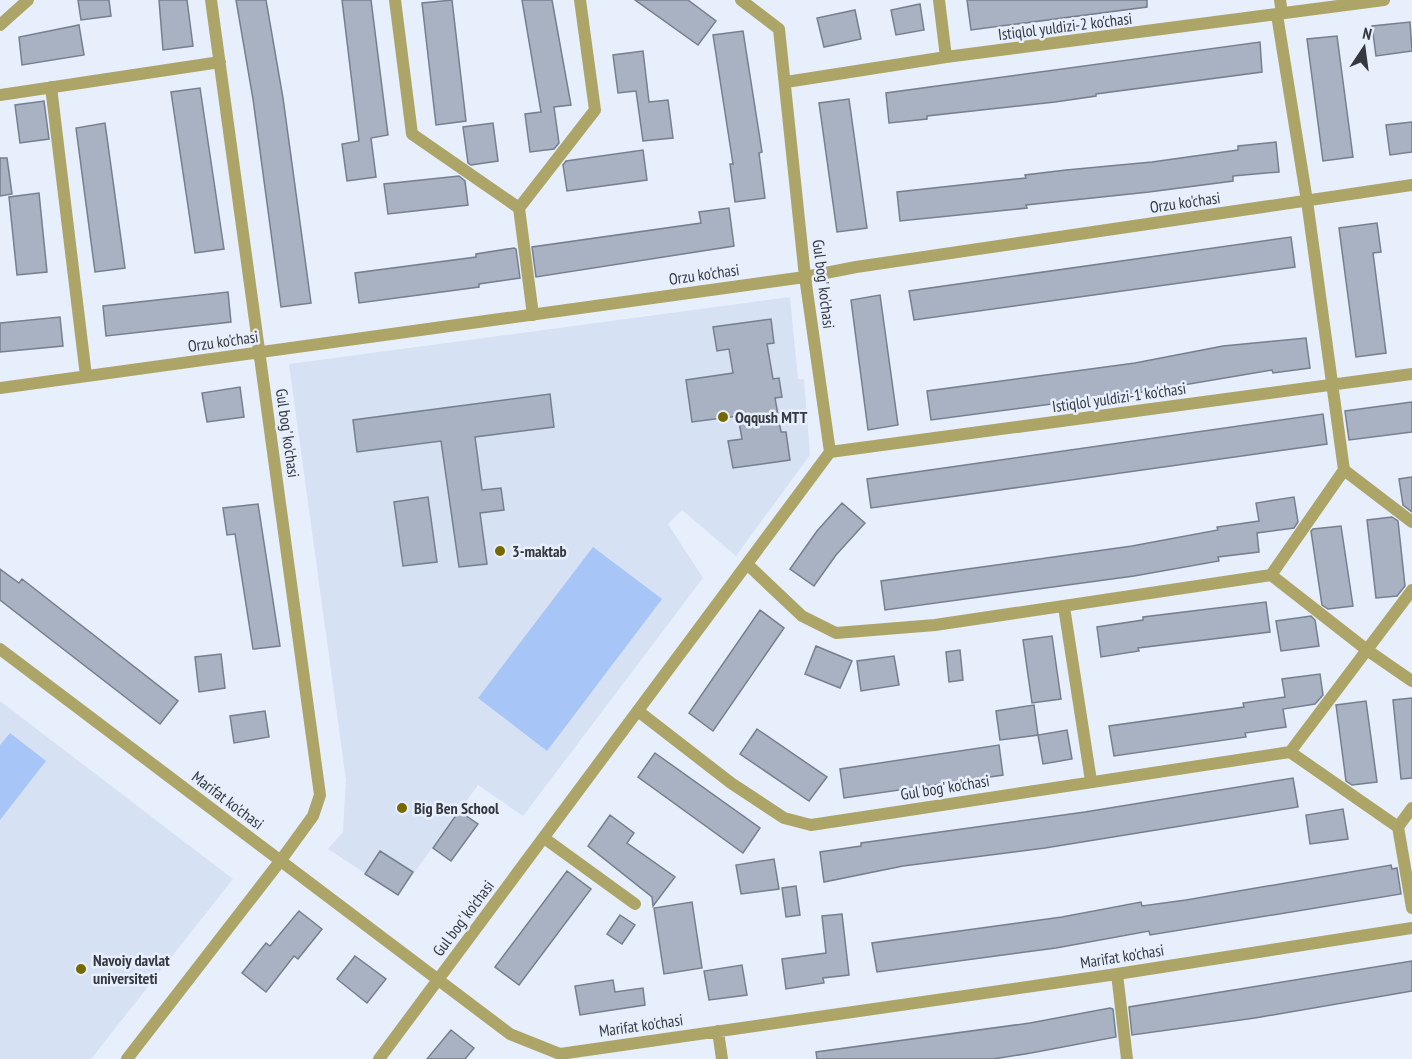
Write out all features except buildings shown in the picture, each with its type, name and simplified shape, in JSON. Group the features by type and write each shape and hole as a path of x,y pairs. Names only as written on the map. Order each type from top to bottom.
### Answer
{"street":[{"path":"0,25 28,0"},
{"name":"Gul bog' ko'chasi","path":"128,1059 313,816 320,795 211,0"},
{"path":"395,0 412,134 519,208"},
{"path":"533,315 519,208 595,110 580,0"},
{"path":"939,0 946,57"},
{"path":"747,564 802,616 836,633 935,625 1271,574 1344,470 1280,15 1280,0"},
{"name":"Istiqlol yuldizi-2 ko'chasi","path":"786,82 946,57 1384,0"},
{"name":"Gul bog' ko'chasi","path":"379,1059 830,452 805,277 780,29 743,1"},
{"path":"0,95 220,62"},
{"path":"51,87 86,376"},
{"name":"Orzu ko'chasi","path":"0,388 805,277 856,267 1412,185"},
{"name":"Istiqlol yuldizi-1 ko'chasi","path":"830,452 1412,374"},
{"path":"1344,470 1412,522"},
{"path":"1271,574 1367,650 1412,681"},
{"path":"1412,591 1290,752 1398,827 1412,908"},
{"path":"1064,607 1092,781"},
{"name":"Marifat ko'chasi","path":"0,649 510,1034 560,1054 1117,974 1412,928"},
{"name":"Gul bog' ko'chasi","path":"639,711 731,783 775,813 784,818 811,825 1290,752"},
{"path":"1398,827 1412,808"},
{"path":"544,838 635,904"},
{"path":"1117,974 1127,1059"},
{"path":"718,1031 722,1059"}],"shaded area":[{"name":"3-maktab","path":"790,297 798,379 804,379 810,455 736,556 682,510 668,524 703,578 523,816 478,785 398,895 328,849 343,832 346,780 289,364"},
{"path":"593,547 662,599 547,751 478,698"},
{"name":"Navoiy davlat universiteti","path":"0,701 233,879 91,1059 0,1059"},
{"path":"10,733 46,761 0,820 0,745"}],"place":[{"name":"Oqqush MTT","path":"723,417"},
{"name":"3-maktab","path":"500,551"},
{"name":"Big Ben School","path":"402,808"},
{"name":"Navoiy davlat universiteti","path":"81,969"}]}
